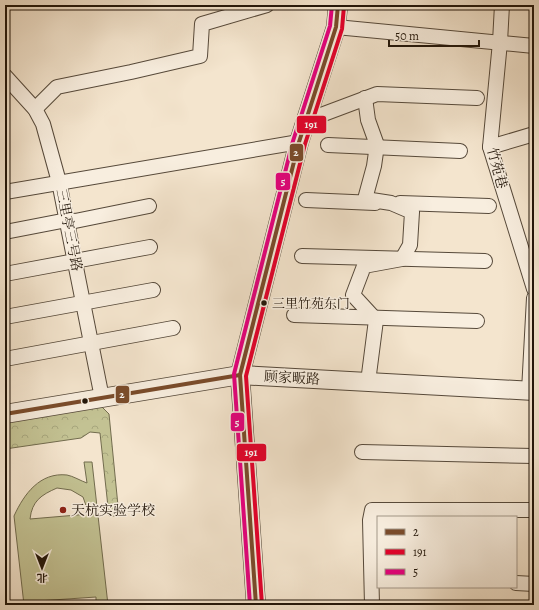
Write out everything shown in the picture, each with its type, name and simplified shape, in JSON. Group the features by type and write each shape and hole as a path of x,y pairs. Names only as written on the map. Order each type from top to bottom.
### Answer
{"street":[{"path":"35,109 57,87 200,56 202,24 267,5"},
{"path":"256,605 240,375 298,142 336,27 338,5"},
{"name":"竹苑巷","path":"502,5 490,147 534,289"},
{"path":"336,27 534,46"},
{"name":"三里亭三号路","path":"5,76 35,109 43,124 59,182 102,398"},
{"path":"305,121 377,94 477,98"},
{"path":"365,98 368,120 376,147 374,166 365,199 391,203 412,212 410,245 402,259 364,266 353,295 376,320 368,382"},
{"path":"490,147 534,134"},
{"path":"5,192 298,142"},
{"path":"328,145 460,151"},
{"path":"306,200 489,206"},
{"path":"5,232 67,220 75,221 149,206"},
{"path":"5,274 150,247"},
{"path":"302,256 485,262"},
{"path":"5,317 83,304 153,290"},
{"path":"532,391 534,298"},
{"path":"294,315 477,321"},
{"path":"5,359 174,328"},
{"name":"顾家畈路","path":"5,414 240,375 532,391"},
{"path":"362,452 534,456"},
{"path":"372,605 374,573 370,520 372,510 534,510"},
{"path":"517,583 534,584"}],"green space":[{"path":"101,406 109,414 119,516 109,516 100,433 90,432 81,438 5,449 5,420"},
{"path":"84,462 92,462 108,605 96,605 96,597 38,601 39,605 24,605 14,516 18,508 34,486 49,477 67,475 87,483","holes":["57,488 71,490 83,497 89,514 30,519 35,503 46,493"]}],"transit line":[{"name":"5","path":"250,605 234,374 293,141 330,26 332,5"},
{"name":"2","path":"256,605 240,375 299,142 336,27 338,5"},
{"name":"191","path":"262,605 246,376 305,144 342,29 344,6"},
{"name":"2","path":"5,414 240,375"}],"place":[{"name":"三里竹苑东门","path":"264,303"},
{"name":"天杭实验学校","path":"63,510"}]}
